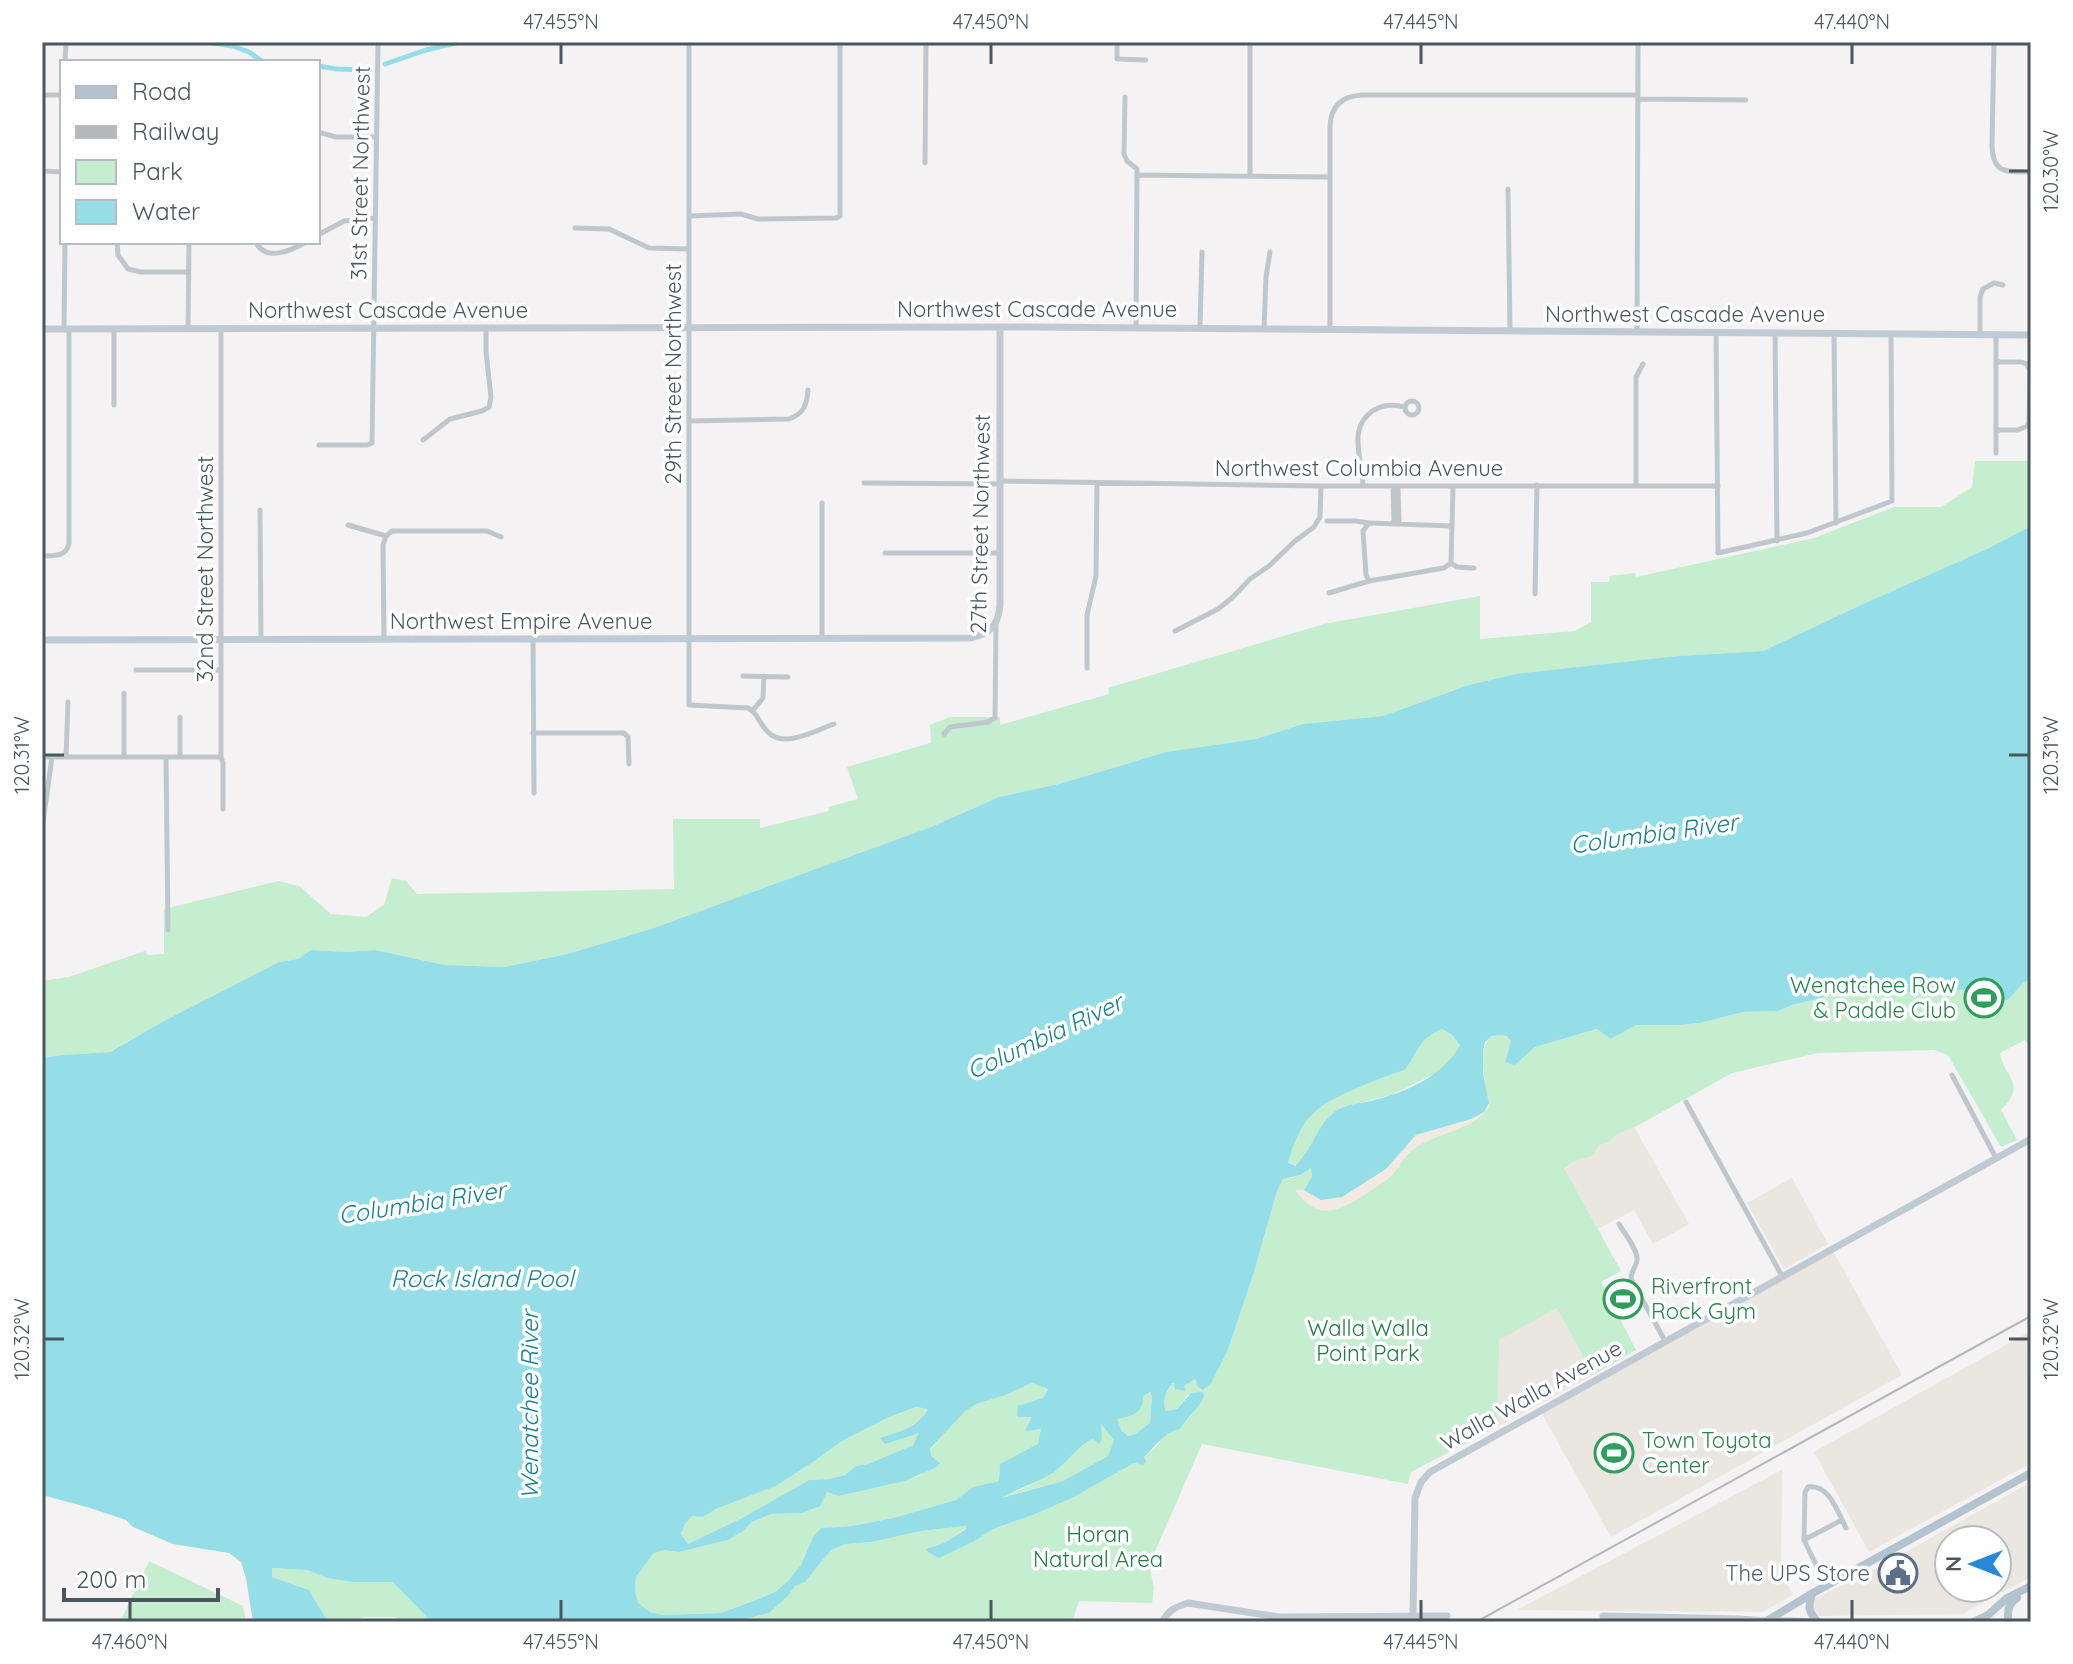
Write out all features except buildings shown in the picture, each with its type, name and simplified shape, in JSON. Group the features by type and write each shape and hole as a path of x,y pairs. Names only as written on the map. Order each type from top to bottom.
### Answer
{"main road":[{"path":"1764,1622 2031,1473"},
{"path":"1973,1622 1988,1615 2007,1598 2028,1588"},
{"path":"2008,1622 2010,1603 2028,1588"},
{"path":"1813,1593 1808,1609 1818,1622"},
{"path":"1764,1622 1808,1622"}],"street":[{"name":"31st Street Northwest","path":"319,445 372,443 378,42"},
{"name":"29th Street Northwest","path":"689,42 689,705 742,706 753,710"},
{"path":"689,216 741,214 758,219 839,217 840,42"},
{"path":"925,163 926,42"},
{"path":"1117,42 1117,59 1146,60"},
{"path":"1250,42 1250,176"},
{"path":"1637,331 1638,42"},
{"path":"1994,42 1993,158 1998,168 2031,172"},
{"path":"1125,97 1124,154 1137,169 1136,328"},
{"path":"1330,329 1330,119 1337,104 1347,97 1746,100"},
{"path":"320,133 336,137 376,137"},
{"path":"1137,175 1330,177"},
{"path":"1508,189 1510,331"},
{"path":"320,234 344,221 375,218"},
{"path":"575,228 609,229 649,248 689,249"},
{"path":"42,556 57,556 67,550 69,543 65,244"},
{"path":"117,244 118,255 128,269 188,272"},
{"path":"188,329 189,244"},
{"path":"257,244 266,253 286,251 302,244"},
{"path":"1200,328 1202,252"},
{"path":"1264,329 1270,252"},
{"path":"1980,335 1980,297 1983,289 1994,283 2003,285"},
{"name":"Northwest Cascade Avenue","path":"42,329 1000,327 2031,335"},
{"name":"27th Street Northwest","path":"944,734 950,727 992,720 995,714 996,624 1000,605 1000,327"},
{"name":"32nd Street Northwest","path":"221,328 223,809"},
{"path":"423,440 450,419 489,407 486,328"},
{"path":"114,329 114,405"},
{"path":"1716,331 1718,553 1777,541 1892,501 1891,334"},
{"path":"1775,332 1777,541"},
{"path":"1834,333 1836,523"},
{"path":"1996,335 1996,453"},
{"path":"1996,362 2022,362 2027,364 2030,371 2027,426 2018,430 1996,430"},
{"path":"1636,486 1636,377 1643,364"},
{"path":"689,421 789,419 802,412 808,390"},
{"path":"1363,486 1363,470 1357,447 1361,425 1382,406 1392,404 1405,407"},
{"name":"Northwest Columbia Avenue","path":"864,483 1718,486"},
{"path":"1087,668 1087,615 1096,576 1097,483"},
{"path":"1535,594 1537,485"},
{"path":"1175,631 1218,609 1314,527 1320,517 1321,486"},
{"path":"1396,486 1396,523"},
{"path":"1451,563 1453,486"},
{"path":"822,503 822,638"},
{"path":"260,510 261,639"},
{"path":"1327,521 1452,526"},
{"path":"1369,523 1363,531 1369,581"},
{"path":"348,525 386,536"},
{"path":"384,640 383,545 386,536 392,531 487,531 501,537"},
{"path":"885,553 1000,553"},
{"path":"1329,593 1369,581 1444,568 1451,563"},
{"path":"1451,563 1457,567 1474,568"},
{"name":"Northwest Empire Avenue","path":"42,640 970,638 986,633 996,624"},
{"path":"533,640 534,793"},
{"path":"136,670 221,670"},
{"path":"743,676 788,677"},
{"path":"764,676 763,698 753,710 769,734 780,739 792,738 834,724"},
{"path":"124,693 124,757"},
{"path":"66,757 68,702"},
{"path":"180,717 180,757"},
{"path":"533,733 624,733 628,737 629,764"},
{"path":"42,757 221,757"},
{"path":"42,829 52,757"},
{"path":"166,757 168,930"},
{"path":"1952,1075 1996,1158"},
{"path":"1686,1102 1782,1276"},
{"name":"Walla Walla Avenue","path":"1413,1616 1415,1498 1424,1478 1437,1467 2031,1139"},
{"path":"1619,1224 1637,1256 1631,1279 1665,1341"},
{"path":"1826,1586 1804,1540 1804,1498 1808,1487 1822,1489 1846,1528"},
{"path":"1804,1540 1842,1520"},
{"path":"1162,1622 1174,1607 1196,1604 1279,1617 1447,1616"},
{"path":"1603,1616 1764,1622"}],"shaded area":[{"path":"1634,1127 1689,1224 1653,1244 1634,1210 1598,1229 1564,1169 1578,1159 1591,1157 1599,1145"},
{"path":"1792,1178 1828,1244 1784,1269 1747,1203"},
{"path":"1833,1251 1902,1375 1611,1537 1542,1414"},
{"path":"1557,1308 1593,1375 1497,1427 1498,1340"},
{"path":"2031,1331 2031,1463 1869,1552 1814,1452"},
{"path":"1782,1470 1781,1573 1793,1595 1762,1612 1517,1610"},
{"path":"2031,1482 2031,1577 2013,1587 2013,1524 1956,1524"},
{"path":"1933,1537 1933,1604 1981,1604 1962,1614 1814,1616 1812,1600"}],"green space":[{"path":"1975,461 2031,461 2031,526 1763,651 1678,656 1466,686 1383,716 1303,724 1256,739 1166,752 1059,784 999,797 931,827 651,929 567,954 504,967 444,965 376,950 311,950 298,959 279,962 109,1052 42,1058 42,981 69,977 145,951 148,955 164,954 164,909 279,881 299,886 331,914 366,917 384,905 392,878 406,881 417,894 674,889 673,819 760,819 760,828 829,811 828,807 858,799 847,767 931,743 930,725 950,717 1000,717 1000,725 1109,694 1108,688 1324,624 1480,596 1480,639 1575,631 1591,622 1591,582 1609,582 1610,576 1635,573 1636,577 1814,538 1894,507 1941,507 1972,487"},
{"name":"Walla Walla Point Park","path":"2031,981 2031,1049 2025,1040 2000,1053 2014,1087 2009,1101 2001,1110 2017,1140 2001,1147 1948,1055 1934,1050 1818,1053 1732,1073 1617,1134 1609,1142 1599,1145 1591,1157 1578,1159 1564,1168 1621,1271 1601,1282 1636,1350 1593,1375 1557,1308 1499,1340 1497,1427 1411,1472 1408,1484 1202,1444 1149,1565 1154,1588 1152,1603 1079,1601 1072,1622 733,1622 769,1613 795,1586 805,1582 831,1550 846,1544 966,1526 944,1543 926,1549 939,1558 993,1529 1072,1498 1134,1463 1143,1465 1144,1457 1164,1435 1180,1429 1191,1416 1203,1392 1188,1395 1177,1409 1166,1411 1164,1400 1173,1382 1184,1386 1195,1379 1204,1390 1227,1352 1283,1178 1292,1178 1311,1167 1312,1177 1305,1190 1471,1119 1489,1103 1483,1056 1484,1047 1494,1036 1504,1036 1511,1041 1505,1061 1515,1065 1535,1047 1598,1029 1611,1039 1636,1025 1700,1023 1743,1012 1778,1011 1833,995 1981,989 2009,999 2024,982"},
{"path":"1442,1029 1460,1045 1441,1071 1391,1095 1331,1114 1303,1158 1294,1166 1288,1163 1299,1132 1314,1113 1337,1096 1405,1070 1423,1042"},
{"name":"Horan Natural Area","path":"1032,1383 1048,1388 1026,1430 1042,1429 1038,1445 1000,1464 999,1481 973,1487 956,1500 893,1518 821,1528 813,1537 801,1565 788,1581 775,1592 721,1613 663,1615 650,1612 638,1604 636,1577 654,1553 664,1550 679,1552 728,1540 752,1522 771,1514 802,1513 827,1492 840,1496 921,1475 931,1456 930,1450 964,1411"},
{"path":"1150,1392 1150,1423 1128,1436 1116,1418 1127,1417 1142,1396"},
{"path":"916,1407 929,1409 923,1419 902,1431 920,1432 913,1445 856,1466 845,1475 809,1480 688,1544 681,1534 692,1515 703,1517 776,1486 842,1441"},
{"name":"Horan Natural Area","path":"1100,1422 1114,1440 1108,1456 1063,1481 997,1499 1055,1471 1093,1439"},
{"path":"149,1561 243,1606 246,1622 120,1622"},
{"path":"271,1568 307,1570 327,1578 352,1582 394,1582 429,1618 424,1622 405,1622 394,1617 364,1617 356,1622 328,1622 309,1590 272,1577"}],"sand":[{"path":"1489,1103 1483,1115 1474,1121 1414,1149 1389,1178 1349,1204 1322,1210 1304,1201 1295,1190 1304,1190 1321,1200 1407,1147 1416,1135 1471,1119 1484,1112"}],"water":[{"name":"Rock Island Pool","path":"2031,526 2031,981 2024,982 2009,999 1996,1004 1981,989 1833,995 1778,1011 1743,1012 1700,1023 1636,1025 1611,1039 1597,1029 1535,1047 1515,1065 1505,1062 1511,1041 1506,1036 1492,1036 1485,1042 1483,1051 1483,1073 1489,1103 1484,1112 1471,1119 1416,1135 1386,1169 1342,1197 1321,1200 1304,1190 1312,1177 1311,1168 1300,1175 1283,1179 1227,1352 1211,1383 1203,1390 1195,1379 1184,1386 1186,1391 1175,1389 1172,1383 1164,1400 1166,1411 1177,1409 1191,1393 1203,1392 1204,1397 1180,1429 1165,1436 1144,1457 1146,1461 1143,1465 1134,1463 1072,1498 993,1529 939,1558 926,1549 944,1543 966,1526 846,1544 831,1550 805,1582 795,1586 769,1613 733,1622 424,1622 428,1618 393,1582 352,1582 327,1578 307,1570 272,1568 272,1577 309,1590 328,1622 253,1622 241,1562 229,1553 173,1544 133,1527 126,1520 42,1495 42,1058 110,1052 279,962 298,959 311,950 376,950 444,965 504,967 567,954 651,929 931,827 999,797 1059,784 1166,752 1256,739 1303,724 1383,716 1466,686 1516,674 1678,656 1763,651","holes":["1442,1029 1460,1045 1445,1065 1425,1080 1402,1091 1336,1111 1322,1126 1301,1160 1295,1166 1288,1163 1298,1134 1312,1115 1330,1101 1405,1070 1423,1042","1032,1383 1048,1389 1043,1398 1018,1406 1017,1417 1032,1417 1025,1431 1041,1429 1038,1444 1000,1464 999,1481 973,1487 956,1500 893,1518 821,1528 813,1537 801,1565 788,1581 775,1592 721,1613 663,1615 650,1612 638,1603 636,1577 654,1553 664,1550 679,1552 728,1540 752,1522 771,1514 802,1513 820,1506 827,1492 839,1496 905,1481 937,1467 940,1463 931,1456 930,1449 965,1411","1150,1392 1152,1396 1150,1423 1128,1436 1117,1419 1136,1413 1143,1396","916,1407 928,1409 914,1425 880,1438 885,1444 919,1433 913,1445 856,1466 845,1475 809,1480 688,1544 681,1534 692,1516 703,1517 776,1486 842,1441 889,1417","1101,1424 1114,1440 1108,1456 1063,1481 1002,1498 1054,1472 1087,1442 1093,1439 1099,1444 1102,1439"]}],"waterway":[{"path":"207,42 233,46 260,60"},
{"path":"385,64 460,42"},
{"path":"320,66 369,70"}],"railway":[{"path":"1476,1622 2031,1316"}],"place":[{"name":"Wenatchee Row & Paddle Club","path":"1984,998"},
{"name":"Riverfront Rock Gym","path":"1623,1299"},
{"name":"Town Toyota Center","path":"1614,1453"},
{"name":"The UPS Store","path":"1898,1573"}],"water label":[{"name":"Columbia River","path":"1654,834"},
{"name":"Columbia River","path":"1045,1037"},
{"name":"Columbia River","path":"422,1203"},
{"name":"Wenatchee River","path":"530,1405"}]}
